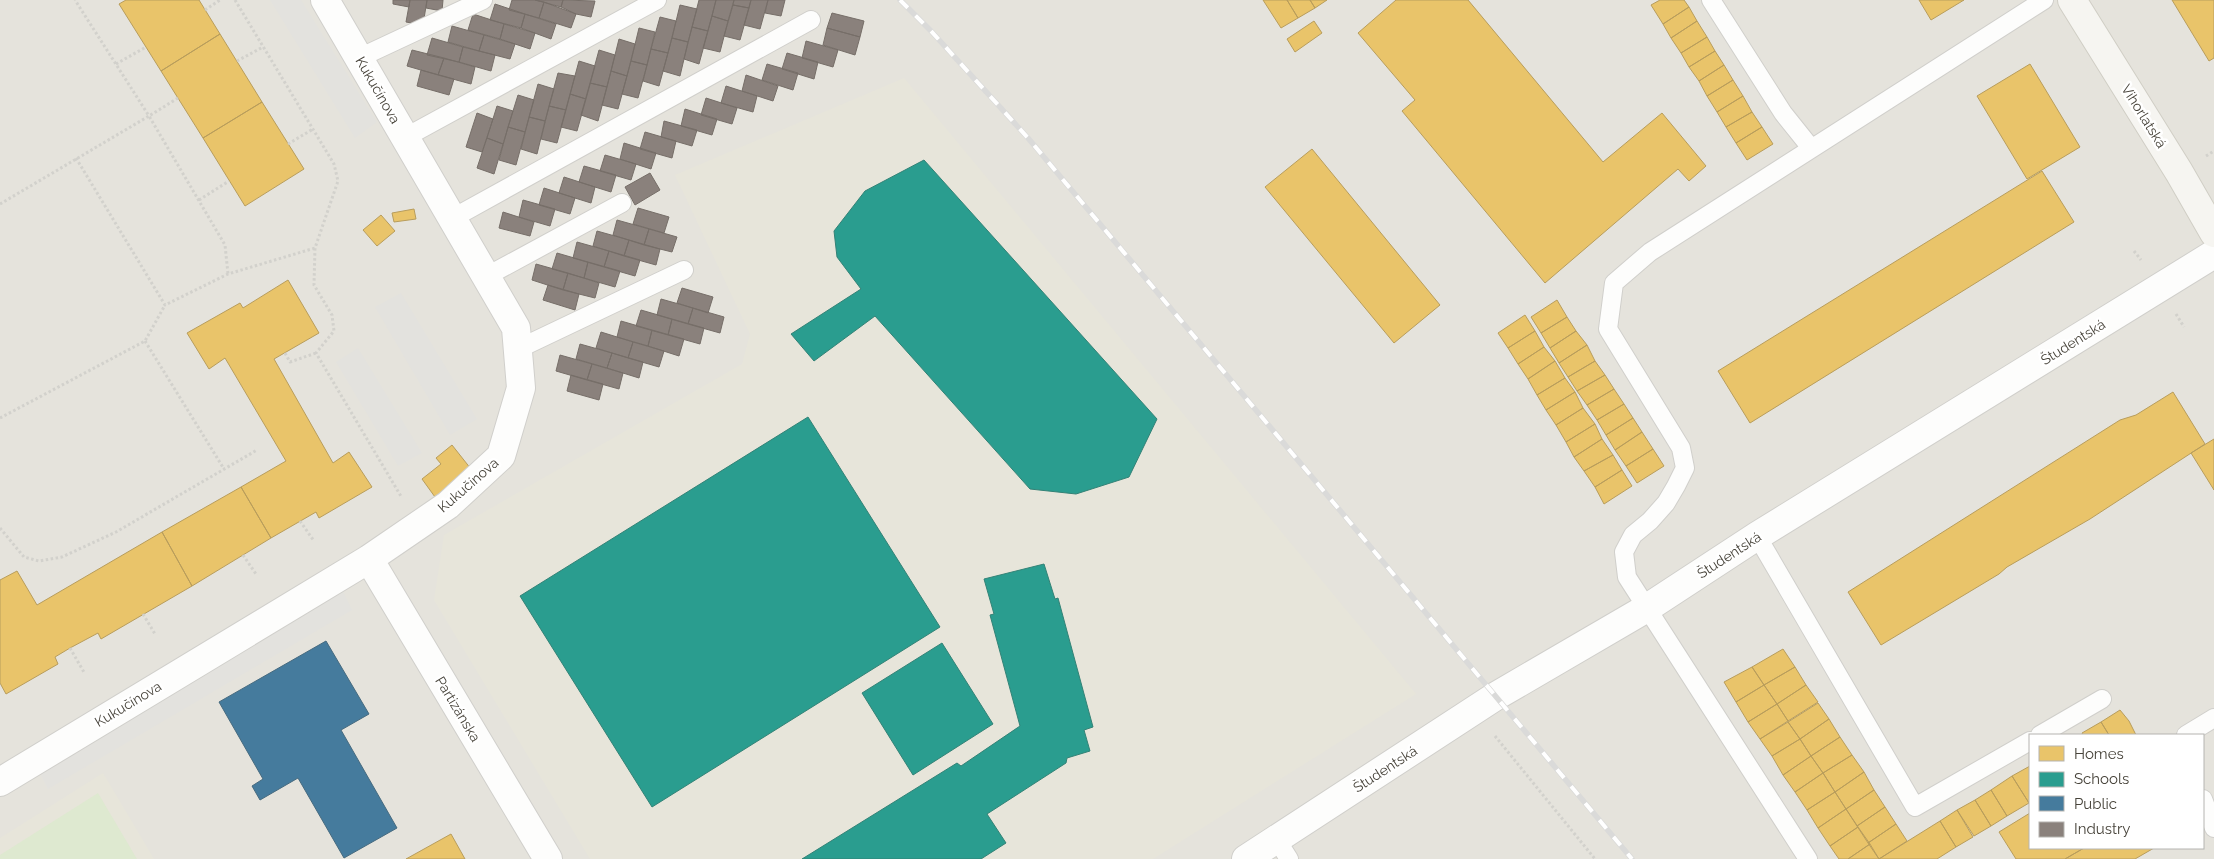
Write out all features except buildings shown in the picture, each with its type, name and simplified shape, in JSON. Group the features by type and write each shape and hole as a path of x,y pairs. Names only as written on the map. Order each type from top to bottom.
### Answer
{"main road":[{"name":"Vihorlatská","path":"2072,0 2179,172 2214,234"}],"street":[{"name":"Kukučínova","path":"1,779 369,559 448,505 501,456 521,388 516,328 325,0"},
{"name":"Študentská","path":"1246,859 1283,849 1476,710 1647,608 1757,536 2214,254"},
{"name":"Partizánska","path":"369,559 548,859"}],"lane":[{"path":"359,58 482,0"},
{"path":"406,137 657,0"},
{"path":"1711,0 1783,113 1811,148"},
{"path":"1808,859 1627,577 1624,552 1633,535 1650,522 1666,503 1684,468 1680,448 1608,329 1614,283 1650,252 2044,0"},
{"path":"453,218 811,20"},
{"path":"487,276 622,203"},
{"path":"518,349 684,270"},
{"path":"1757,536 1915,807 2029,742"},
{"path":"2042,734 2102,699"},
{"path":"2188,734 2214,718"},
{"path":"2204,802 2214,828"}],"path":[{"path":"75,0 149,116 199,200 224,245 228,274"},
{"path":"205,10 220,0"},
{"path":"235,0 334,164 338,181 315,248 314,285 332,315 334,331 316,353 290,362 285,353"},
{"path":"116,64 146,47"},
{"path":"236,61 263,47"},
{"path":"0,204 178,98"},
{"path":"288,144 313,129"},
{"path":"76,158 165,305"},
{"path":"199,200 229,181"},
{"path":"0,418 146,340 165,305 228,274 315,248"},
{"path":"2134,251 2143,264"},
{"path":"2176,314 2184,326"},
{"path":"146,340 224,469"},
{"path":"316,353 404,503"},
{"path":"0,528 24,557 39,561 62,557 116,532 256,450"},
{"path":"300,522 314,542"},
{"path":"242,556 256,574"},
{"path":"143,614 155,634"},
{"path":"70,648 85,674"},
{"path":"1476,710 1595,859"}],"shaded area":[{"path":"0,0 2214,0 2214,859 0,859"},
{"path":"270,0 301,0 377,122 355,138"},
{"path":"904,78 1416,694 1153,859 590,859 434,600 444,535 742,364 750,334 675,175"},
{"path":"401,293 477,419 450,435 375,307"},
{"path":"358,348 422,453 398,466 336,362"},
{"path":"341,587 352,610 48,789 38,769"},
{"path":"103,773 154,859 0,859 0,838"}],"green space":[{"path":"98,793 137,859 0,859 0,855"}],"railway":[{"path":"900,0 931,31 1028,138 1632,859"}]}
